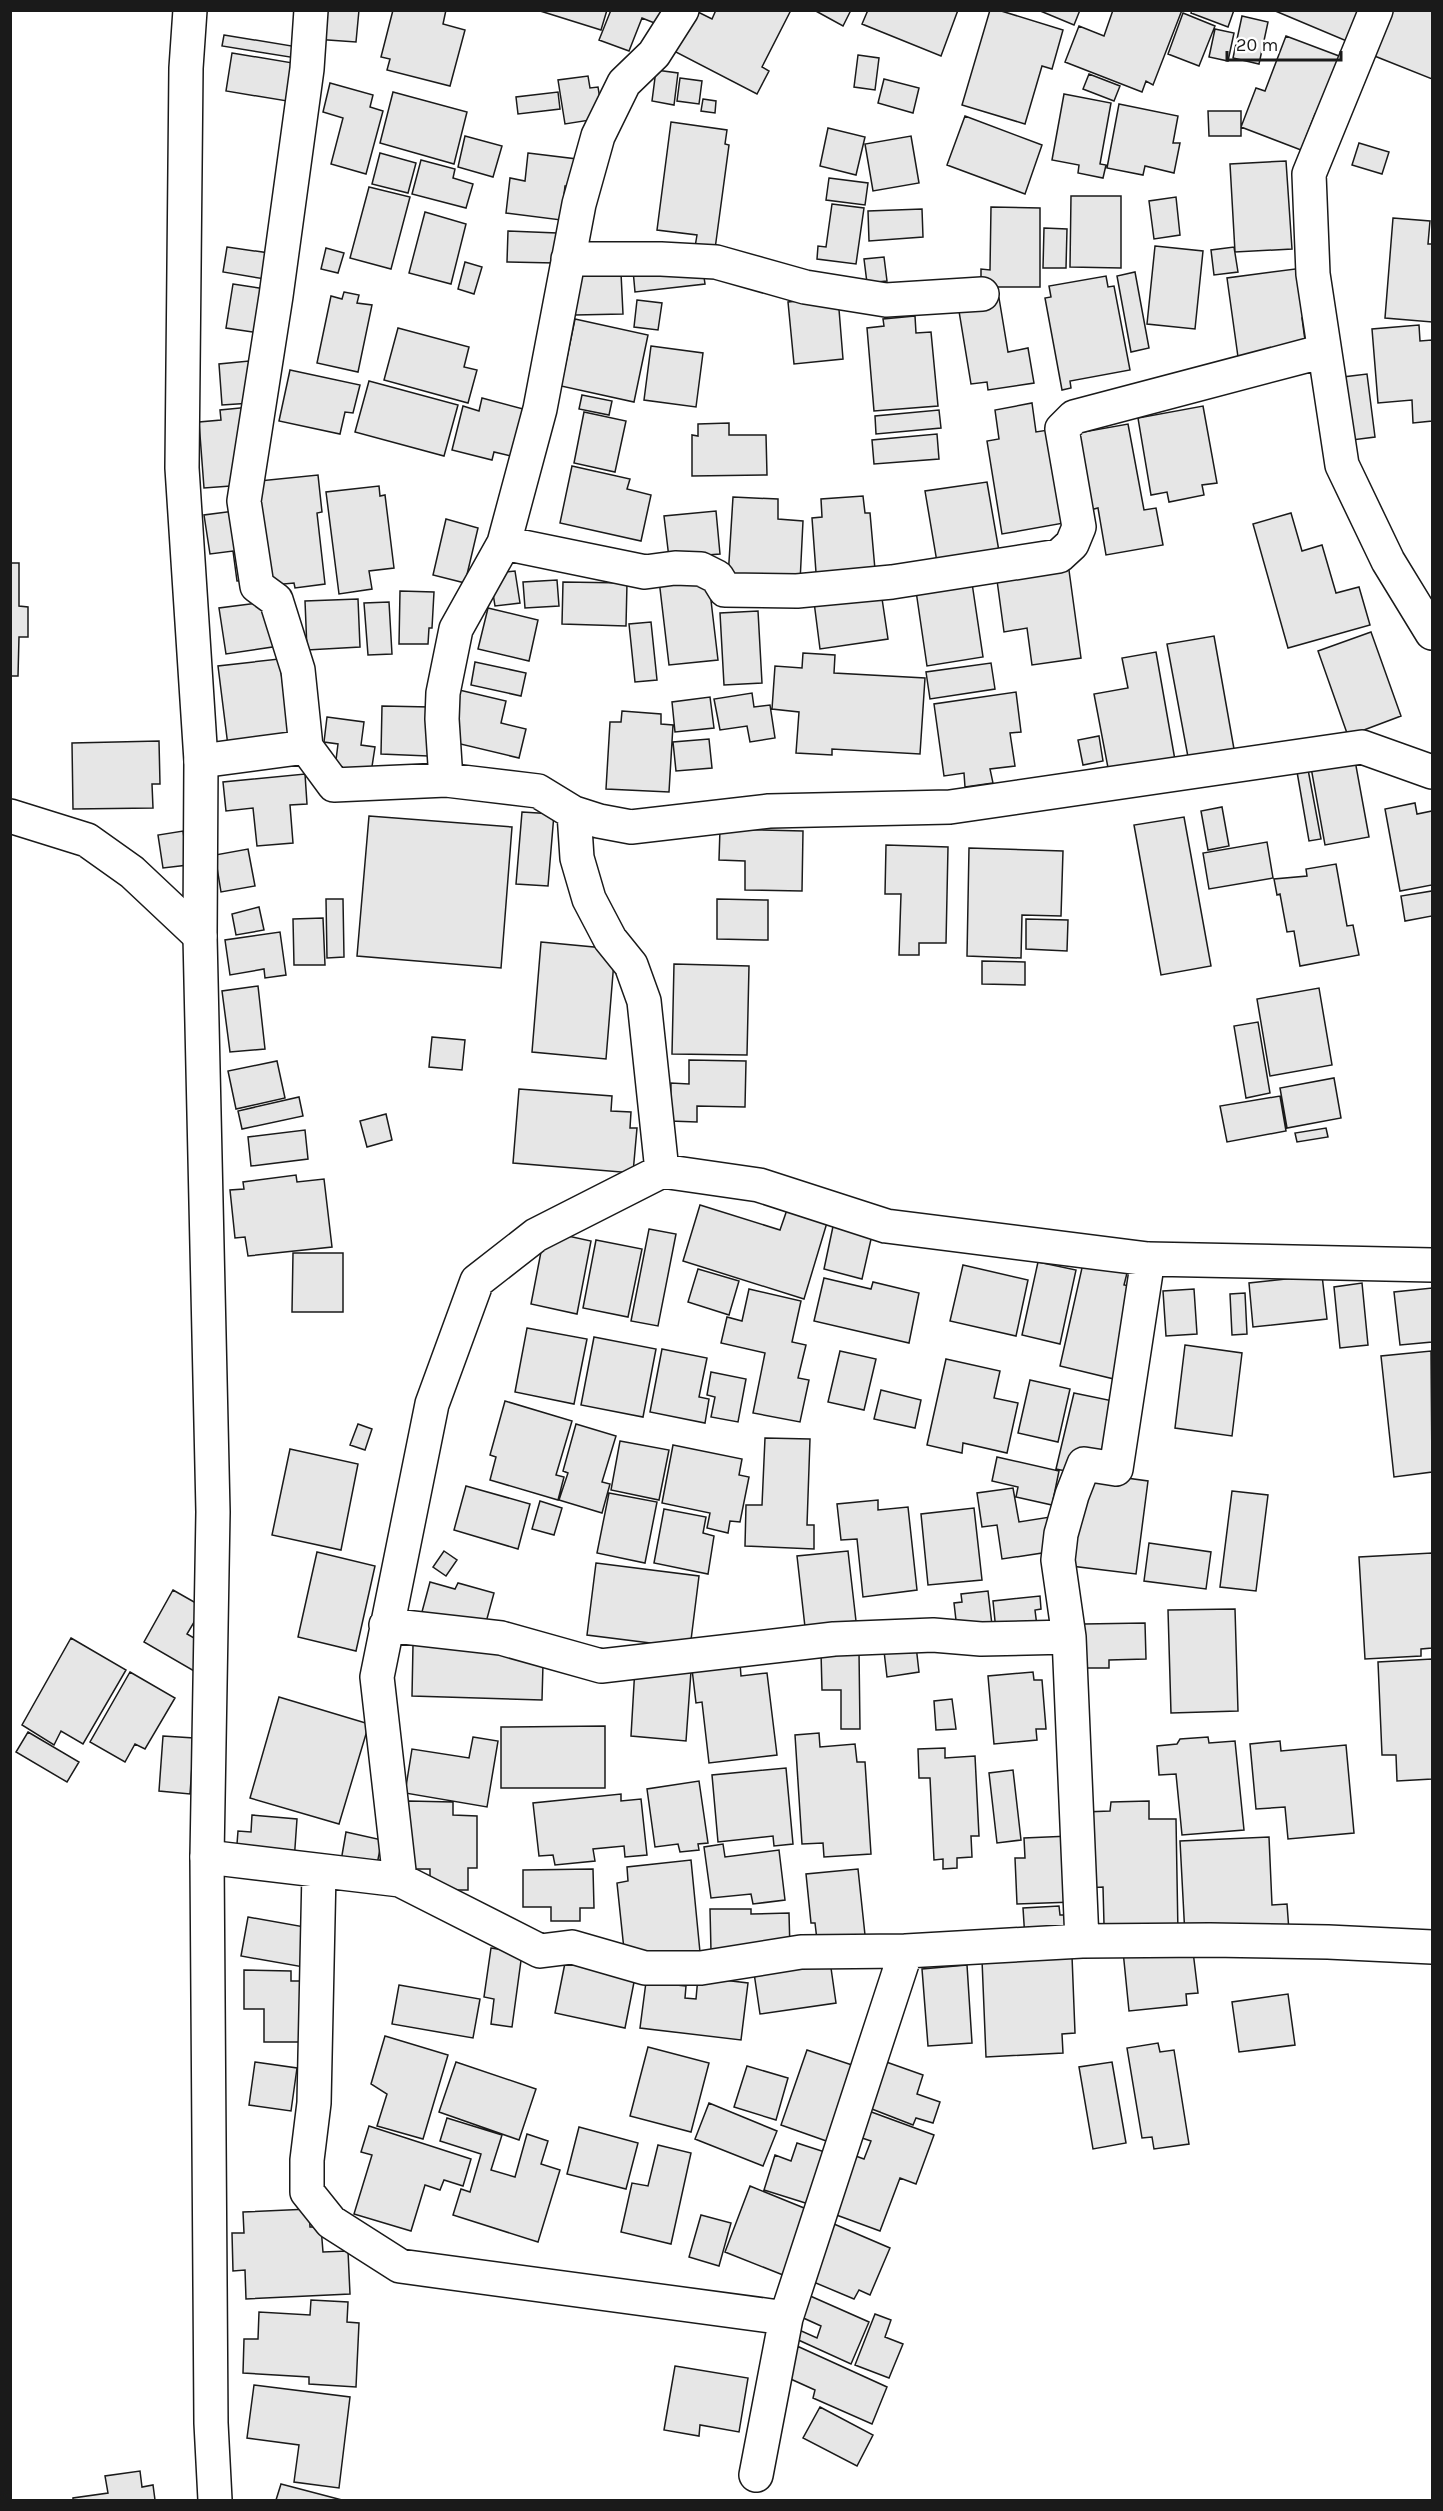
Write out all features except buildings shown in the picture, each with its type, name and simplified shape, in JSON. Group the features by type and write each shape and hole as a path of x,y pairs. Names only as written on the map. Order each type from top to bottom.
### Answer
{"street":[{"path":"190,10 186,68 182,468 201,761 200,936 213,1512 207,1857 211,2411 215,2500"},
{"path":"310,10 304,92 276,296 244,501 257,586 276,600 298,670 306,747 334,785 446,780 538,791 574,813 599,821 631,827 769,811 950,807 1362,747 1432,772"},
{"path":"446,780 442,719 443,693 456,629 504,543 540,409 579,204 598,135 624,83 654,54 682,10"},
{"path":"1376,10 1310,174 1313,274 1342,465 1388,561 1432,633"},
{"path":"568,259 661,259 716,262 805,287 886,300 982,294"},
{"path":"504,543 645,572 675,568 701,569 717,577 725,590 796,591 892,582 1059,556 1072,544 1080,527 1062,429 1074,417 1324,351"},
{"path":"201,761 306,747"},
{"path":"574,813 577,858 589,899 610,939 631,964 644,1002 662,1171"},
{"path":"10,816 87,840 132,872 200,936"},
{"path":"400,1880 377,1677 432,1404 477,1281 536,1235 662,1171 759,1185 886,1226 1148,1259 1432,1265"},
{"path":"1082,1941 1069,1637 1058,1560 1060,1534 1084,1464 1116,1469 1148,1259"},
{"path":"386,1625 501,1638 601,1666 834,1639 933,1635 981,1639 1069,1637"},
{"path":"207,1857 400,1880 540,1951 572,1947 645,1968 701,1968 801,1953 906,1951 1082,1941 1222,1940 1432,1947"},
{"path":"319,1872 314,2103 307,2160 307,2192 332,2223 400,2266 786,2318"},
{"path":"756,2475 786,2318 906,1951"}]}
